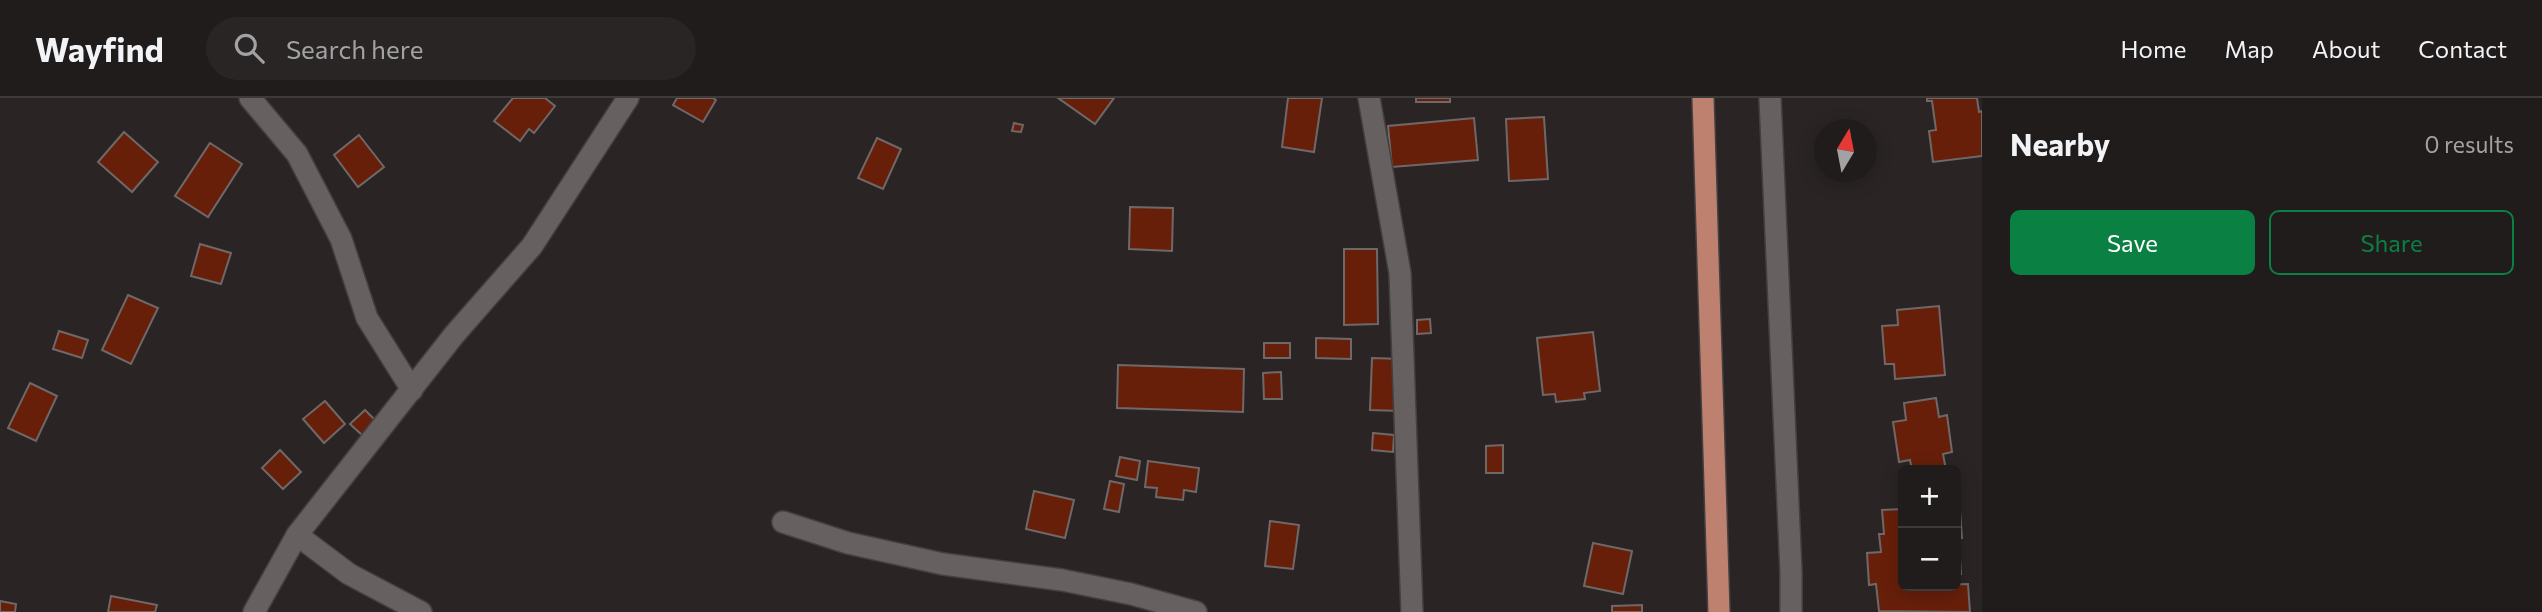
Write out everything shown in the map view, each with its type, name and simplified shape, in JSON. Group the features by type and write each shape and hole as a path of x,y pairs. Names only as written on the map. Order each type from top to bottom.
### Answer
{"main road":[{"path":"1703,98 1719,612"}],"street":[{"path":"250,98 297,154 341,239 367,318 412,390"},
{"path":"254,612 297,535 454,335 532,246 628,98"},
{"path":"1369,98 1400,273 1412,612"},
{"path":"1770,98 1791,558 1791,612"},
{"path":"783,522 848,543 943,564 1062,580 1120,591 1196,612"},
{"path":"297,535 349,574 421,612"}],"building":[{"path":"513,98 545,98 555,106 534,133 529,129 520,141 494,121"},
{"path":"677,98 716,100 703,122 673,105"},
{"path":"1058,98 1114,98 1095,124"},
{"path":"1288,98 1322,98 1314,152 1282,147"},
{"path":"1416,98 1450,98 1450,102 1416,102"},
{"path":"1927,98 1977,98 1979,112 1982,111 1982,156 1933,162 1929,131 1936,130 1932,101 1927,101"},
{"path":"1544,117 1548,179 1509,181 1506,119"},
{"path":"1474,118 1478,160 1392,167 1388,126"},
{"path":"1014,123 1023,125 1021,132 1012,131"},
{"path":"124,132 158,162 132,192 98,162"},
{"path":"359,135 384,167 358,187 334,155"},
{"path":"877,138 901,149 883,189 858,178"},
{"path":"210,143 242,164 208,217 175,196"},
{"path":"1130,207 1173,208 1172,251 1129,249"},
{"path":"200,244 231,253 221,284 191,276"},
{"path":"1344,249 1377,249 1378,324 1344,325"},
{"path":"128,295 158,308 131,364 102,350"},
{"path":"1939,306 1945,375 1895,379 1894,364 1885,364 1882,326 1898,325 1897,310"},
{"path":"1430,319 1431,333 1417,334 1417,320"},
{"path":"59,331 88,340 82,358 53,349"},
{"path":"1593,332 1600,391 1584,393 1585,399 1556,402 1555,394 1543,395 1537,338"},
{"path":"1316,338 1351,339 1351,359 1316,358"},
{"path":"1264,343 1290,343 1290,358 1264,358"},
{"path":"1372,358 1401,359 1400,411 1370,410"},
{"path":"1118,365 1244,369 1243,412 1117,408"},
{"path":"1281,372 1282,399 1264,399 1263,373"},
{"path":"30,383 57,396 36,441 8,428"},
{"path":"1936,398 1939,417 1947,415 1952,452 1943,454 1945,465 1911,465 1910,460 1899,462 1893,422 1906,420 1904,403"},
{"path":"325,401 345,424 324,443 303,419"},
{"path":"365,410 376,421 362,435 350,424"},
{"path":"1373,433 1394,435 1393,452 1372,450"},
{"path":"1503,445 1503,473 1486,473 1486,446"},
{"path":"280,450 301,472 283,489 262,468"},
{"path":"1120,457 1140,461 1137,480 1116,476"},
{"path":"1148,461 1199,468 1196,492 1184,490 1183,500 1156,497 1157,488 1145,487"},
{"path":"1110,481 1124,484 1119,512 1104,509"},
{"path":"1034,491 1074,500 1065,538 1026,529"},
{"path":"1898,509 1898,591 1961,591 1961,584 1968,584 1970,612 1879,611 1876,584 1869,585 1867,553 1881,552 1879,534 1884,534 1882,510"},
{"path":"1270,521 1299,525 1293,569 1265,566"},
{"path":"1593,543 1632,551 1623,594 1584,586"},
{"path":"111,596 157,605 155,612 108,612"},
{"path":"0,601 16,604 15,612 0,612"},
{"path":"1642,605 1642,612 1612,612 1612,606"}]}
